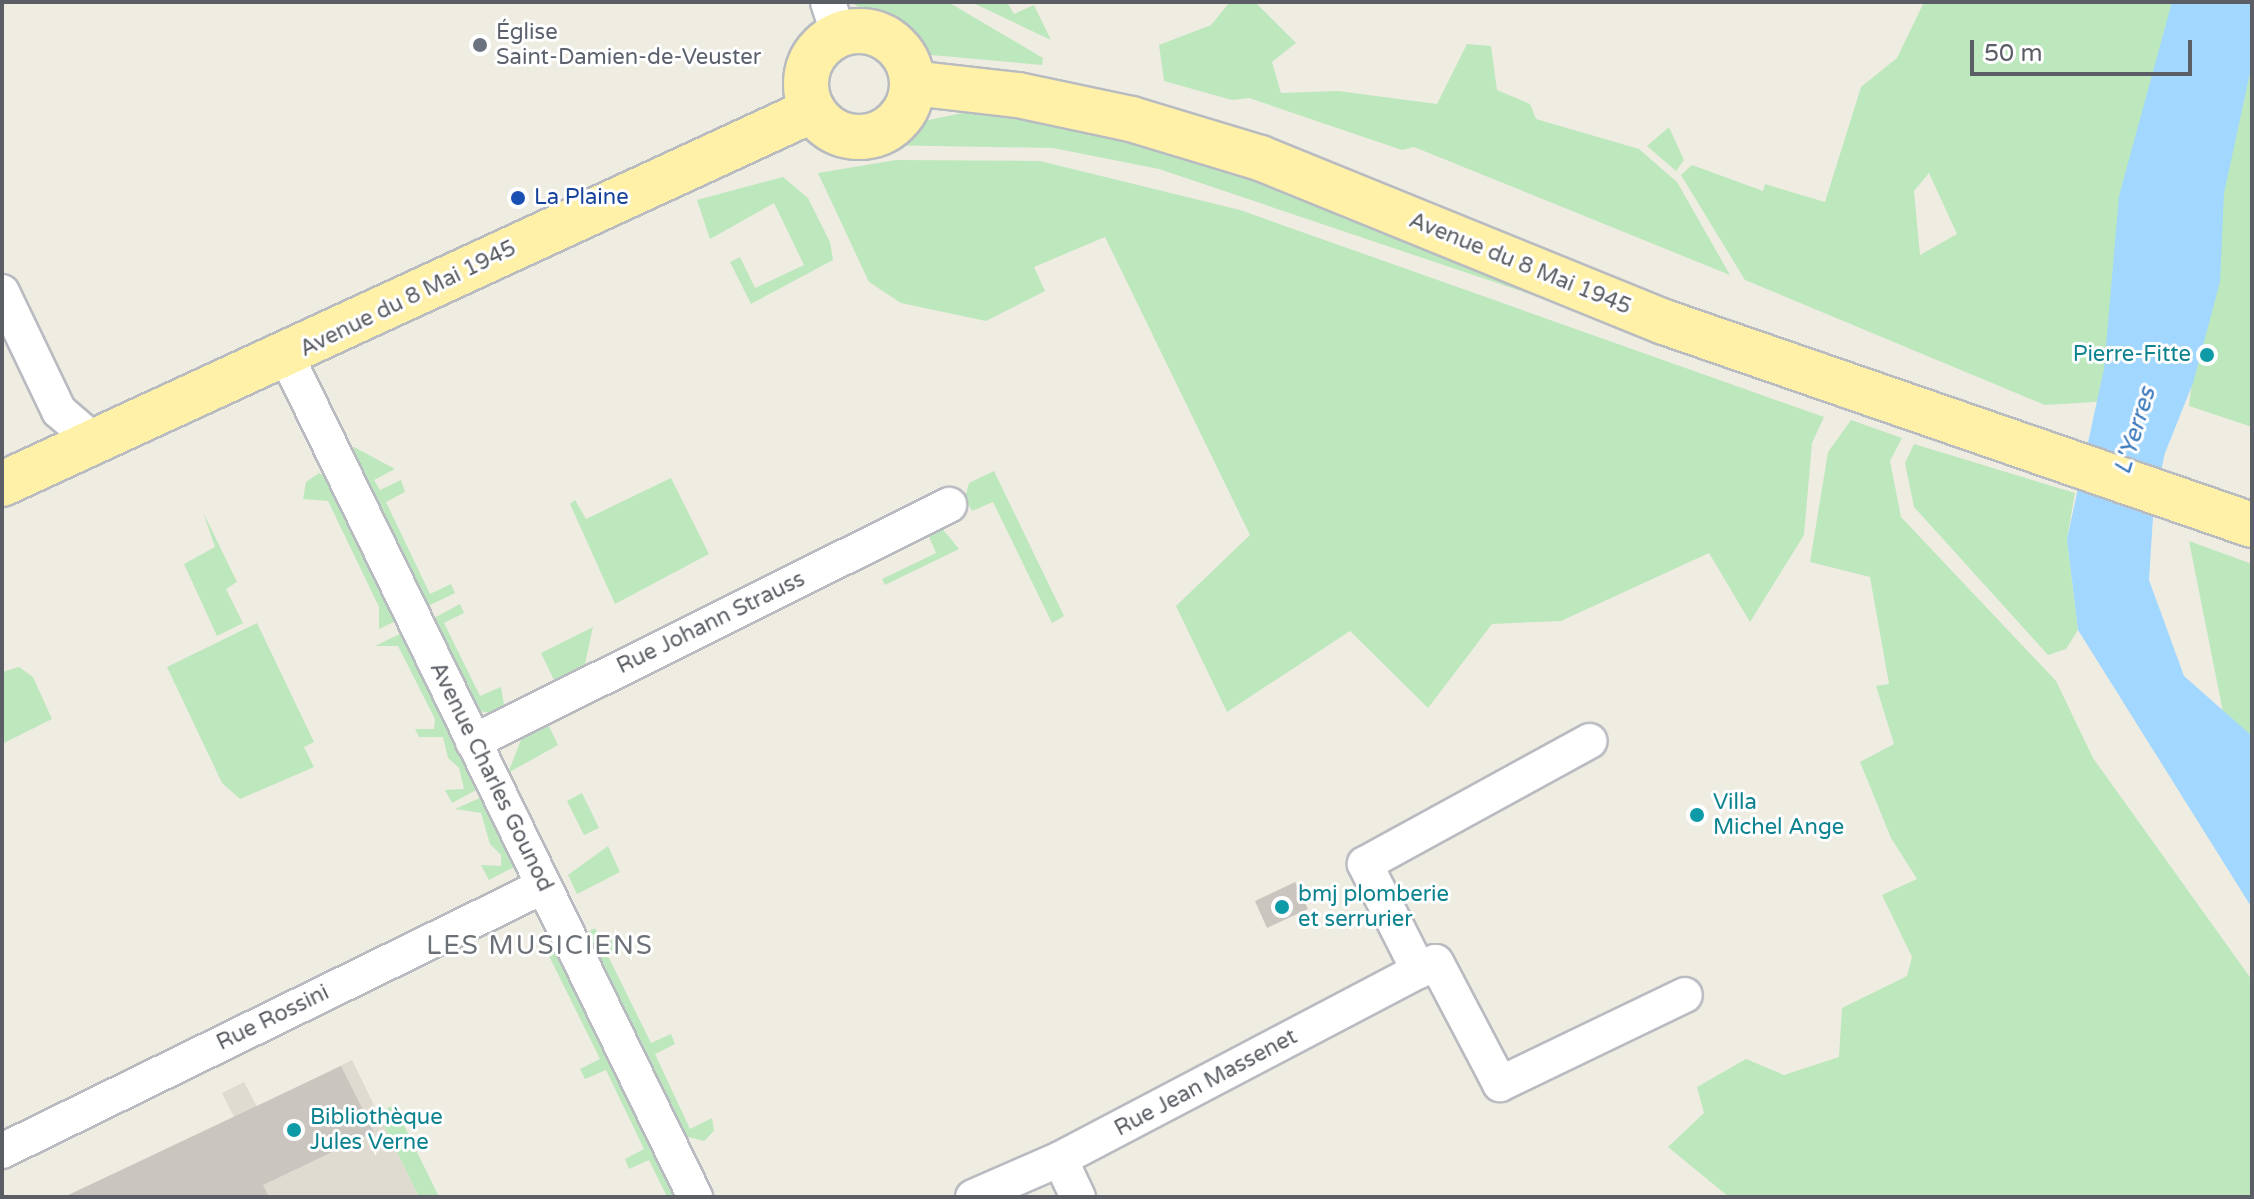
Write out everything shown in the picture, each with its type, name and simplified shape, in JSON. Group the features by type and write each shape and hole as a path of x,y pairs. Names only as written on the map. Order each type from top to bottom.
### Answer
{"main road":[{"path":"834,19 889,40 901,51 912,83 902,117 873,136 839,133 813,110 807,76 834,19"},
{"name":"Avenue du 8 Mai 1945","path":"912,83 1018,95 1131,119 1260,158 1664,322 2232,518"},
{"name":"Avenue du 8 Mai 1945","path":"2,484 287,357 813,110"}],"street":[{"path":"2,292 59,411 94,441"},
{"name":"Avenue Charles Gounod","path":"287,357 695,1197"},
{"name":"Rue Johann Strauss","path":"473,742 949,505"},
{"path":"1590,741 1365,864 1500,1084 1685,995"},
{"name":"Rue Rossini","path":"2,1151 544,886"},
{"name":"Rue Jean Massenet","path":"973,1197 1060,1159 1427,967"},
{"path":"1060,1159 1078,1197"}],"shaded area":[{"name":"Bibliothèque Jules Verne","path":"352,1060 419,1197 74,1197 234,1117 222,1093 244,1082 257,1107"}],"green space":[{"path":"851,2 948,2 1043,58 1042,65 931,55"},
{"path":"971,2 1007,2 1014,14 1034,5 1051,40"},
{"path":"1230,2 1255,2 1296,43 1272,62 1281,93 1338,91 1437,104 1467,44 1491,46 1497,90 1530,104 1536,119 1639,149 1677,182 1730,275 1414,147 1402,150 1249,98 1232,100 1164,81 1159,45 1211,25"},
{"path":"1924,2 2197,2 2110,401 2045,405 1745,280 1681,175 1692,165 1763,191 1765,184 1825,202 1861,87 1897,58","holes":["1929,173 1957,234 1920,255 1914,191"]},
{"path":"2252,21 2252,427 2189,406 2205,271"},
{"path":"967,112 1033,114 1185,150 1574,309 1159,169 1053,148 878,145 919,122"},
{"path":"1669,127 1684,160 1676,171 1647,146"},
{"path":"896,160 1040,161 1240,210 1824,417 1812,443 1804,535 1750,622 1709,553 1561,621 1492,624 1428,708 1350,631 1227,712 1176,606 1250,535 1105,237 1034,267 1045,291 986,321 901,303 869,282 818,173"},
{"path":"783,177 808,198 830,242 833,260 751,304 730,262 740,257 755,288 804,265 774,203 710,239 697,200"},
{"path":"1851,420 1902,438 1890,461 1901,517 2056,681 2093,758 2252,980 2252,1197 1729,1197 1668,1147 1704,1113 1697,1087 1746,1059 1784,1075 1839,1057 1842,1008 1907,976 1912,957 1882,895 1917,879 1891,838 1860,762 1894,744 1876,686 1889,684 1870,577 1810,562 1828,452"},
{"path":"1914,444 2075,493 2067,539 2078,630 2066,649 2048,655 1914,507 1905,463"},
{"path":"354,447 395,469 374,480 380,490 401,480 405,492 386,502 430,594 451,584 455,593 426,607 350,452"},
{"path":"994,471 1064,616 1052,623 993,502 972,511 965,498 969,483"},
{"path":"319,473 326,477 396,621 379,629 379,607 328,501 303,499 306,482"},
{"path":"671,478 709,554 615,604 570,504 575,500 586,519"},
{"path":"203,512 237,582 226,589 243,623 217,636 184,564 215,547"},
{"path":"941,527 959,549 885,585 882,579 936,553 927,532"},
{"path":"2189,541 2252,564 2252,745 2224,717"},
{"path":"460,604 464,613 444,623 480,696 501,687 504,705 497,714 479,711 432,619"},
{"path":"257,623 314,742 304,747 314,767 240,799 222,783 167,667"},
{"path":"593,627 585,664 554,680 541,653"},
{"path":"402,633 478,789 452,803 445,790 464,789 459,768 448,758 443,737 419,737 415,729 434,729 435,719 398,646 375,646"},
{"path":"19,667 33,677 52,719 2,744 2,672"},
{"path":"546,720 558,745 508,773 524,732"},
{"path":"582,793 599,828 584,835 567,801"},
{"path":"482,797 516,866 489,880 481,865 501,866 501,855 490,844 481,813 455,809"},
{"path":"608,846 620,872 577,894 568,875"},
{"path":"595,928 603,944 622,935 626,944 607,954 651,1043 671,1034 675,1044 655,1054 690,1129 712,1118 714,1131 704,1141 685,1136 586,933"},
{"path":"557,949 677,1197 667,1197 649,1160 629,1169 625,1159 644,1149 606,1070 585,1079 580,1069 600,1059 548,954"},
{"path":"394,1105 439,1197 419,1197 378,1113"}],"water":[{"name":"L'Yerres","path":"2172,2 2252,2 2252,64 2224,193 2220,282 2193,383 2165,453 2154,501 2149,580 2184,676 2252,736 2252,908 2078,630 2067,539 2104,369 2119,196"}],"building":[{"name":"bmj plomberie et serrurier","path":"1295,882 1308,909 1267,928 1255,901"},
{"name":"Bibliothèque Jules Verne","path":"341,1066 374,1132 263,1185 269,1197 64,1197"}],"place":[{"name":"Église Saint-Damien-de-Veuster","path":"480,45"},
{"name":"La Plaine","path":"518,198"},
{"name":"Pierre-Fitte","path":"2207,355"},
{"name":"Villa Michel Ange","path":"1697,815"},
{"name":"bmj plomberie et serrurier","path":"1282,907"},
{"name":"Bibliothèque Jules Verne","path":"294,1130"}],"district":[{"name":"LES MUSICIENS","path":"540,946"}]}
